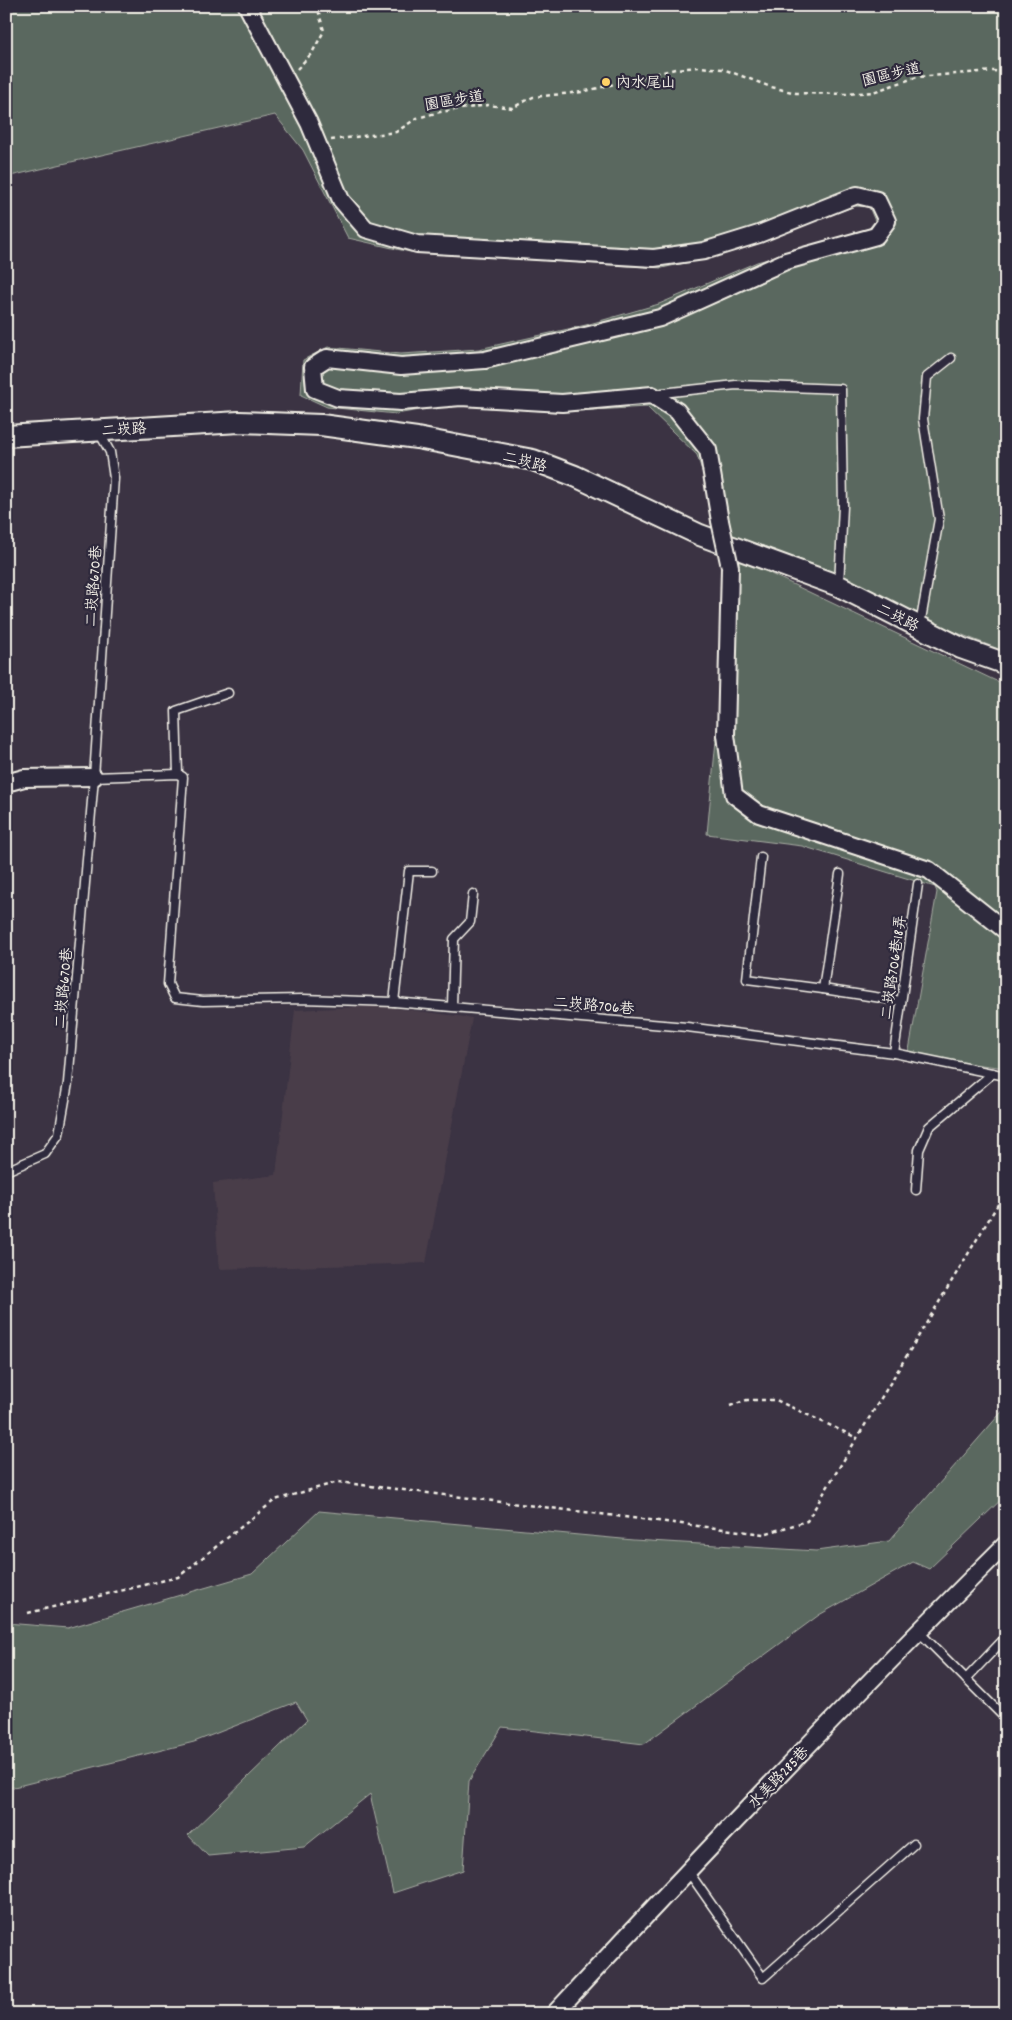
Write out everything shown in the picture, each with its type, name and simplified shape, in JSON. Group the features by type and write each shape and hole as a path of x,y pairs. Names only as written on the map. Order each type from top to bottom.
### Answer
{"street":[{"path":"247,6 309,123 341,200 366,229 417,244 654,258 704,251 759,234 857,195 877,200 887,221 876,236 786,261 660,318 485,360 401,366 327,358 313,367 315,389 338,398 401,402 461,397 562,403 652,396 677,411 708,450 730,567 726,735 734,795 759,814 929,870 1006,931"},
{"name":"二崁路","path":"6,436 239,422 321,425 417,438 533,460 575,476 700,535 839,586 961,648 1006,664"},
{"path":"6,783 24,778 94,777"},
{"name":"水美路285巷","path":"554,2014 918,1631 1006,1544"}],"lane":[{"path":"919,628 939,518 923,419 927,377 951,358"},
{"path":"662,393 736,385 842,389 843,506 839,586"},
{"name":"二崁路670巷","path":"6,1171 45,1154 59,1134 68,1083 94,777 114,478 110,452 98,431"},
{"path":"94,777 178,774 176,711 228,693"},
{"name":"二崁路706巷","path":"178,774 183,777 168,984 175,998 203,1001 303,999 394,1002 687,1027 894,1053 1006,1076"},
{"path":"761,857 747,979 823,988 901,1001"},
{"path":"394,1002 409,871 432,871"},
{"path":"823,988 840,874"},
{"name":"二崁路706巷18弄","path":"894,1053 918,884"},
{"path":"452,1006 454,939 470,922 472,894"},
{"path":"916,1190 919,1150 929,1127 993,1073"},
{"path":"918,1631 1006,1719"},
{"path":"966,1679 1006,1637"},
{"path":"688,1871 763,1978 914,1844"}],"path":[{"path":"294,93 297,70 312,53 324,31 317,6"},
{"name":"園區步道","path":"330,140 396,132 417,118 440,112 488,105 512,108 533,97 582,92 675,69 699,67 723,69 770,87 796,94 873,92 917,77 1006,72"},
{"path":"28,1613 178,1577 276,1500 338,1482 764,1534 807,1522 1006,1191"},
{"path":"730,1406 747,1400 776,1400 857,1438"}],"shaded area":[{"path":"380,1006 472,1018 426,1263 219,1269 213,1183 276,1175 295,1010"}],"green space":[{"path":"6,6 1006,6 1006,652 927,621 869,590 763,546 771,574 1006,684 1006,1068 908,1056 937,892 935,887 802,846 707,834 719,709 723,556 717,517 697,455 647,407 559,412 450,405 396,414 327,407 301,395 303,360 328,347 401,354 479,349 586,325 659,304 757,262 866,232 875,221 869,207 855,206 752,245 712,257 662,268 410,252 348,238 303,150 275,115 6,177"},
{"path":"1006,1407 1006,1495 929,1569 913,1562 819,1615 644,1744 502,1727 469,1781 463,1870 393,1893 370,1794 304,1847 208,1856 188,1835 307,1720 296,1702 194,1742 6,1789 6,1623 68,1628 252,1574 319,1511 633,1540 816,1551 889,1541"}],"place":[{"name":"內水尾山","path":"606,82"}]}
